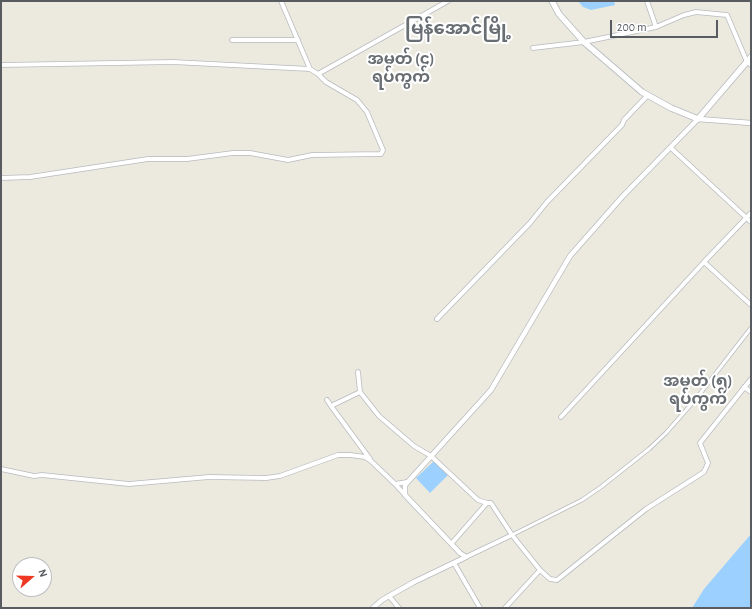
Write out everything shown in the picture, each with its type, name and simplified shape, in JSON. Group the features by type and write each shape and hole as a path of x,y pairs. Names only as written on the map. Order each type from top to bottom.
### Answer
{"main road":[{"path":"552,1 559,14 584,42 607,64 648,95 672,108 698,119 749,63 751,57"}],"street":[{"path":"281,1 310,69"},
{"path":"318,74 448,1"},
{"path":"647,1 656,27"},
{"path":"533,48 584,42 656,27 684,15 696,12 727,15 749,63"},
{"path":"232,40 298,40"},
{"path":"1,65 173,62 310,69 326,82 357,100 366,112 383,150 381,154 312,155 288,160 250,152 187,159 148,159 30,177 1,178"},
{"path":"437,320 530,222 547,202 622,125 624,120 648,95"},
{"path":"405,495 404,489 407,482 491,390 576,248 698,119 751,123"},
{"path":"671,148 751,222"},
{"path":"561,417 751,213"},
{"path":"704,262 751,305"},
{"path":"373,608 389,596 582,500 601,487 649,449 695,400 751,328"},
{"path":"358,372 360,392 379,416 414,446 431,456 478,500 490,503 512,535 540,570 550,579 557,580 646,509 707,469 708,463 700,443 751,378"},
{"path":"744,387 751,392"},
{"path":"331,406 360,392"},
{"path":"327,400 371,461"},
{"path":"1,469 34,476 42,475 129,484 208,476 266,478 280,476 338,455 365,457 395,484 460,554 466,557"},
{"path":"395,484 407,482"},
{"path":"452,544 487,502"},
{"path":"454,563 480,608"},
{"path":"505,608 540,570"},
{"path":"389,596 400,608"}],"water":[{"path":"578,1 614,1 615,5 591,10 583,7"},
{"path":"434,461 448,475 430,493 416,478"},
{"path":"751,534 751,608 692,608 704,589"}],"district":[{"name":"မြန်အောင်မြို့","path":"458,29"},
{"name":"အမှတ် (၄) ရပ်ကွက်","path":"401,68"},
{"name":"အမှတ် (၅) ရပ်ကွက်","path":"698,390"}]}
